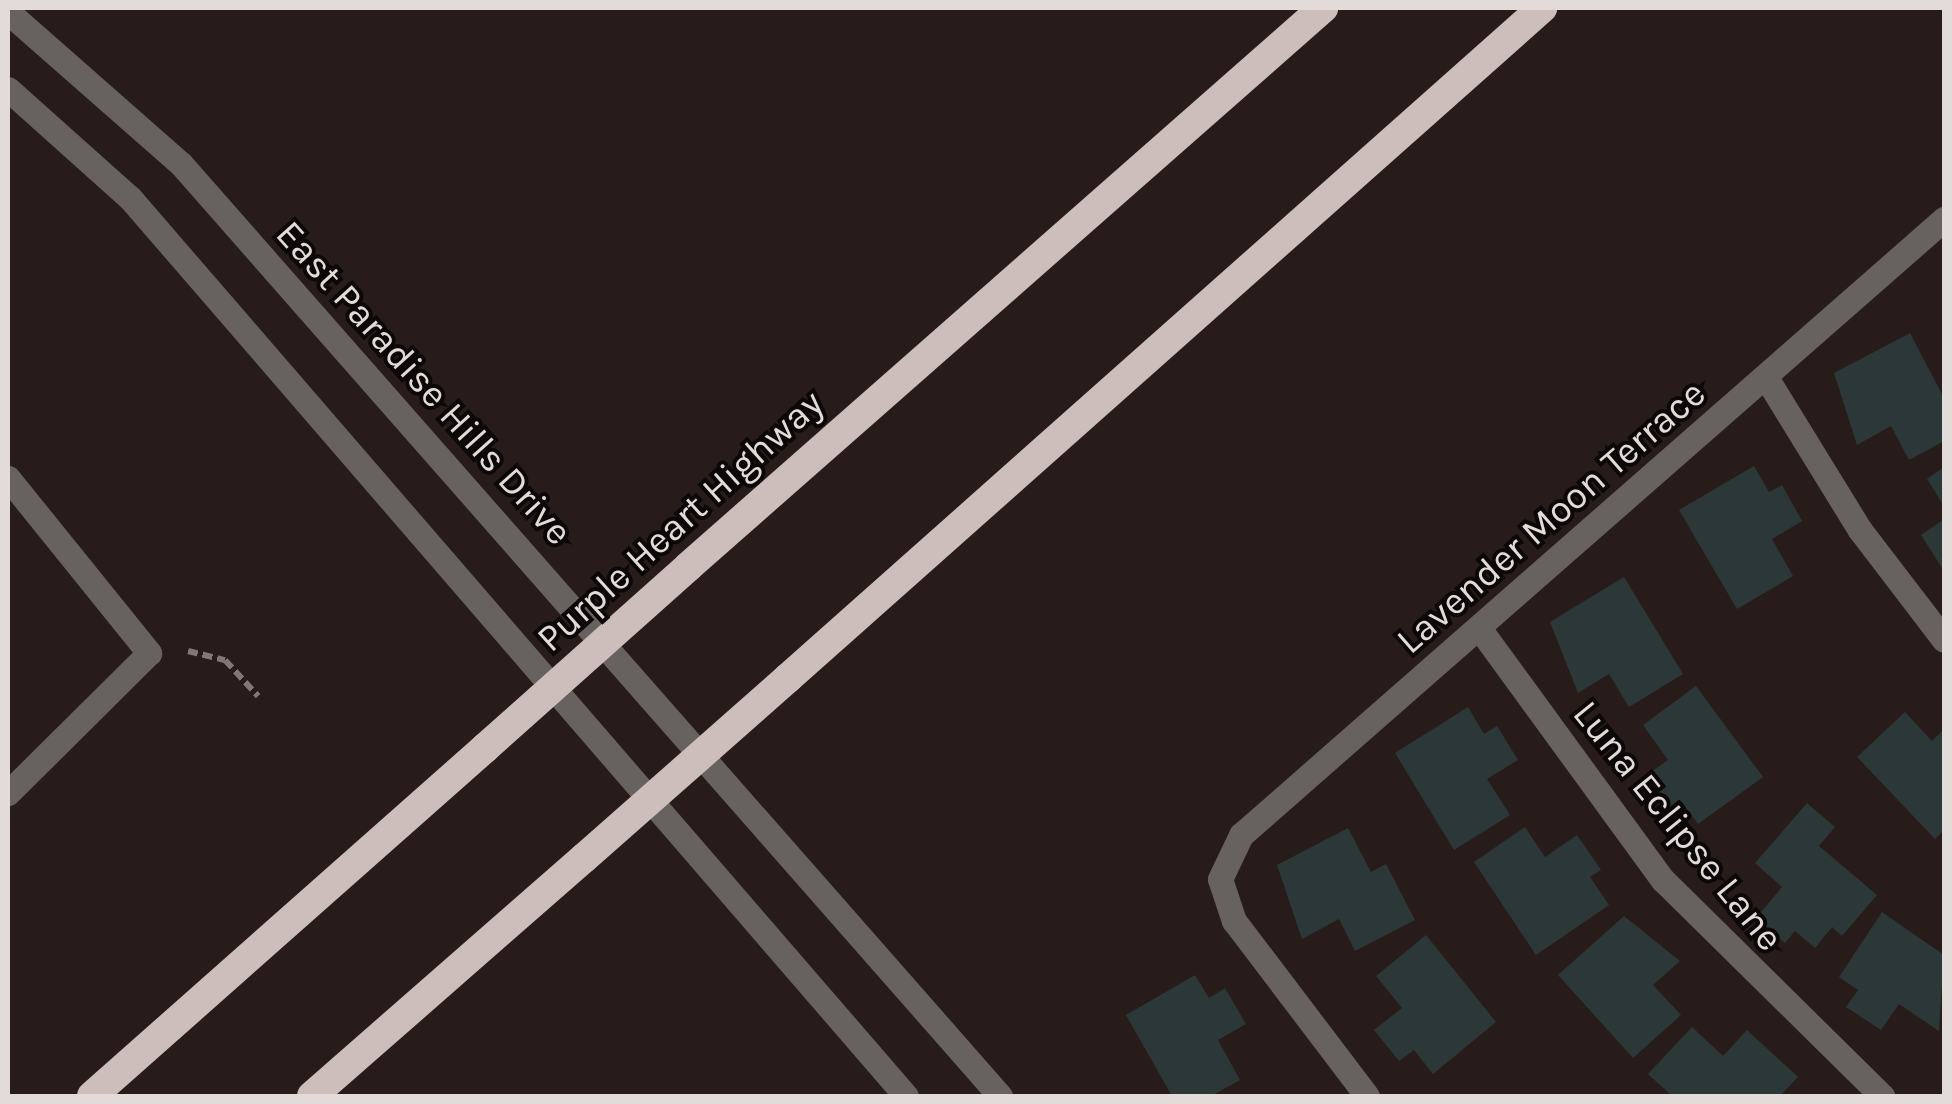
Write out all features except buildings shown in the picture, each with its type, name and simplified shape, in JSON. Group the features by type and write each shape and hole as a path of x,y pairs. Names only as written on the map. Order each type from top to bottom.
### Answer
{"highway":[{"name":"Purple Heart Highway","path":"92,1096 1323,8"},
{"path":"312,1096 1542,8"}],"street":[{"name":"East Paradise Hills Drive","path":"8,12 181,164 1000,1096"},
{"path":"8,89 130,198 906,1096"},
{"name":"Lavender Moon Terrace","path":"1367,1096 1268,972 1220,880 1241,835 1767,379 1944,219"},
{"path":"1767,379 1860,530 1944,640"},
{"path":"8,478 149,654 8,793"},
{"name":"Luna Eclipse Lane","path":"1479,628 1663,880 1882,1096"}],"path":[{"path":"188,651 225,660 258,696"}]}
